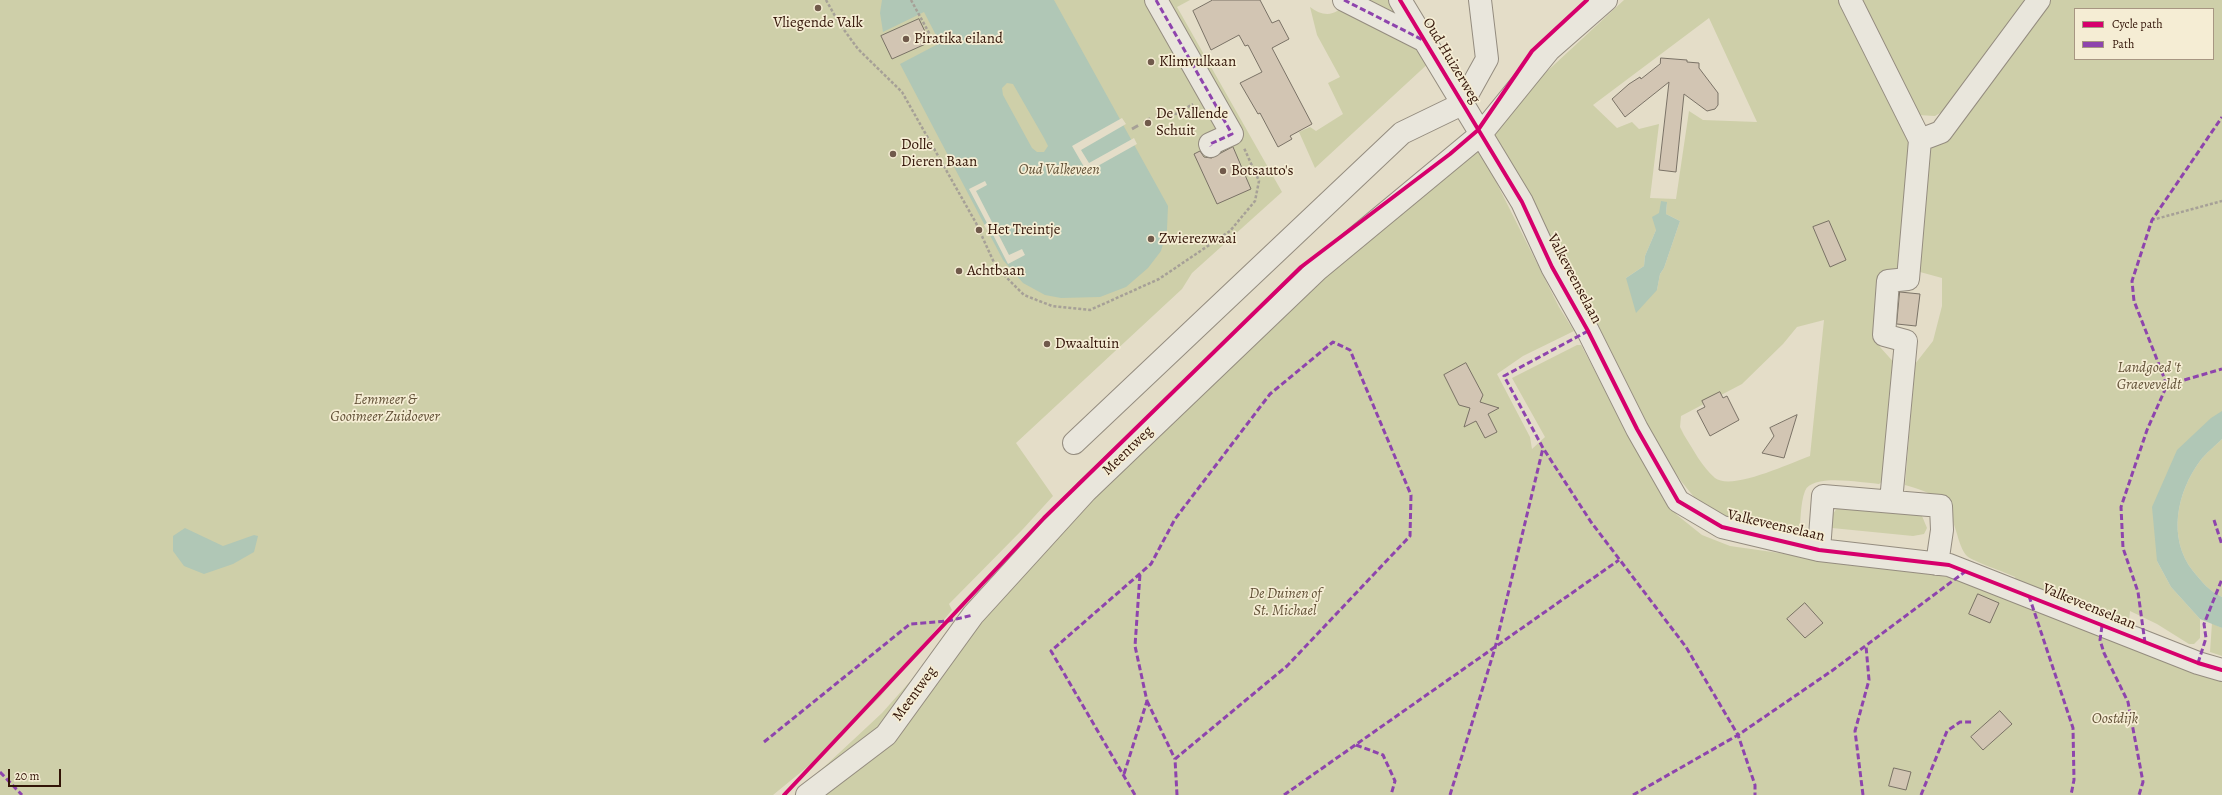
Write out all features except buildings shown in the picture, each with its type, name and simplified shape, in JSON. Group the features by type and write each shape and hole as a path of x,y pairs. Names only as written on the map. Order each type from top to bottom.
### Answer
{"street":[{"path":"1156,0 1232,134 1210,144 1211,146"},
{"path":"1344,0 1424,41"},
{"name":"Oud Huizerweg","path":"1400,0 1480,135 1548,50 1606,0"},
{"path":"1074,443 1402,133 1462,104 1487,59 1480,0"},
{"path":"1850,0 1920,140 1908,279 1888,281 1884,335 1906,341 1891,501"},
{"path":"1920,140 1941,132 2039,0"},
{"name":"Valkeveenselaan","path":"1480,135 1522,202 1552,267 1588,331 1637,429 1678,501 1722,528 1819,550 1937,564 1966,571 2158,648 2222,670"},
{"name":"Meentweg","path":"807,795 886,735 974,616 1086,491 1317,270 1480,135"},
{"path":"1819,550 1823,496 1941,506 1942,530 1937,564"}],"path":[{"path":"826,0 839,23 858,49 902,92 978,228 996,267 1024,295 1052,306 1090,310 1159,279 1230,231 1255,201 1259,181 1241,143"},
{"path":"911,0 934,42"},
{"path":"1165,111 1176,114 1209,95"},
{"path":"2152,220 2222,201"}],"green space":[{"name":"Eemmeer & Gooimeer Zuidoever","path":"0,0 1190,0 1177,7 1282,192 1192,273 1182,289 1016,443 1053,496 1023,529 949,604 952,610 880,697 817,759 773,795 0,795"},
{"path":"1347,0 1396,0 1432,60 1315,168 1299,132 1310,127 1316,131 1343,114 1328,83 1340,77 1317,35 1310,7 1320,13 1330,14 1339,9"},
{"path":"1624,0 1841,0 1915,152 1900,266 1895,271 1877,328 1880,347 1897,366 1887,478 1879,484 1839,480 1817,482 1810,485 1803,496 1799,535 1788,536 1712,513 1694,497 1681,481 1647,430 1487,127","holes":["1709,18 1757,122 1703,120 1689,111 1676,199 1650,198 1659,124 1639,129 1632,122 1617,128 1593,105","1667,203 1666,214 1680,221 1664,268 1660,274 1657,290 1626,278 1644,266 1645,256 1656,230 1660,213","1824,320 1810,456 1747,479 1723,481 1715,478 1702,463 1684,435 1680,427 1681,416 1742,384 1783,344 1797,327"]},
{"path":"1858,0 2035,0 1950,107 1935,116 1918,115"},
{"name":"De Duinen of St. Michael","path":"2046,0 2222,0 2222,412 2165,480 2157,561 2171,587 2200,619 2200,638 2194,644 2189,644 2157,624 2130,611 2129,620 2127,620 2129,644 2222,674 2222,795 794,795 882,713 914,677 1142,444 1475,140 1559,307 1574,331 1523,356 1497,374 1530,437 1532,449 1545,437 1512,378 1577,345 1581,345 1659,491 1677,515 1702,535 1730,546 1948,577 2021,604 2015,577 1967,556 1961,546 1949,513 1940,500 1926,492 1905,485 1915,364 1933,341 1942,306 1942,278 1920,272 1918,264 1929,151"},
{"path":"2222,439 2222,597 2209,589 2193,571 2185,558 2180,544 2178,515 2181,501 2192,473 2202,458"},
{"path":"1837,508 1915,512 1922,516 1927,528 1924,534 1913,536 1832,528 1829,520"},
{"path":"2212,623 2222,628 2222,656 2210,652"}],"shaded area":[{"path":"882,0 1054,0 1168,206 1167,230 1161,251 1148,268 1126,287 1100,297 1061,298 1045,295 1023,283 1003,260 900,64 940,43 924,12 883,32 880,13","holes":["1007,83 1013,84 1048,146 1044,152 1037,152 1032,148 1003,95 1002,88"]},
{"path":"1661,201 1667,202 1666,214 1680,221 1664,268 1660,274 1657,290 1636,313 1626,278 1644,266 1645,256 1656,230 1652,217 1659,213"},
{"path":"2222,411 2222,439 2202,458 2192,473 2181,501 2178,515 2178,530 2180,544 2185,558 2193,571 2209,589 2222,597 2222,628 2200,619 2171,587 2157,561 2152,507 2177,450 2211,418"},
{"path":"185,528 223,546 254,535 258,536 254,552 233,564 204,574 184,566 173,551 173,536"}],"pier":[{"path":"1122,118 1126,124 1081,150 1089,163 1134,138 1137,144 1087,172 1072,146"},
{"path":"985,181 987,185 976,191 1009,255 1022,249 1025,255 1008,264 990,229 987,230 984,225 987,223 969,189"}],"railway":[{"path":"1132,129 1160,113"}],"marked path":[{"path":"1156,0 1232,134 1210,144 1211,146"},
{"path":"1344,0 1423,40"},
{"path":"2145,643 2138,592 2123,548 2121,507 2147,430 2167,385 2134,301 2132,281 2152,220 2222,117"},
{"path":"1588,331 1504,376 1543,448 1591,522 1686,647 1738,735 1755,785 1755,795"},
{"path":"1135,795 1051,651 1151,564 1175,519 1270,394 1333,342 1350,350 1411,495 1410,536 1287,666 1175,759 1177,795"},
{"path":"2167,385 2222,369"},
{"path":"1450,795 1495,648 1543,448"},
{"path":"2214,520 2222,545"},
{"path":"1284,795 1619,560"},
{"path":"1633,795 1738,735 1833,670 1966,571"},
{"path":"1124,774 1147,701 1135,646 1140,574"},
{"path":"2198,663 2206,638 2204,624 2222,579"},
{"path":"2029,596 2073,728 2074,780 2071,795"},
{"path":"764,742 910,624 948,621 973,615"},
{"path":"2102,626 2100,640 2104,653 2128,702 2143,782 2139,795"},
{"path":"1863,795 1855,731 1869,680 1866,646"},
{"path":"1147,701 1175,759"},
{"path":"1921,795 1947,731 1960,722 1974,722"},
{"path":"1356,745 1383,755 1395,781 1391,795"},
{"path":"0,772 22,795"}],"cycle path":[{"path":"1400,0 1522,202 1552,267 1588,331 1637,429 1678,501 1722,527 1819,550 1949,565 2198,663 2222,670"},
{"path":"784,795 1044,518 1301,267 1450,154 1478,130 1532,51 1587,0"}],"place":[{"name":"Vliegende Valk","path":"818,8"},
{"name":"Piratika eiland","path":"906,39"},
{"name":"Klimvulkaan","path":"1151,62"},
{"name":"De Vallende Schuit","path":"1148,123"},
{"name":"Dolle Dieren Baan","path":"893,154"},
{"name":"Botsauto's","path":"1223,171"},
{"name":"Het Treintje","path":"979,230"},
{"name":"Zwierezwaai","path":"1151,239"},
{"name":"Achtbaan","path":"959,271"},
{"name":"Dwaaltuin","path":"1047,344"}],"park label":[{"name":"Oud Valkeveen","path":"1059,170"},
{"name":"Landgoed 't Graeveveldt","path":"2149,376"},
{"name":"Oostdijk","path":"2115,719"}]}
